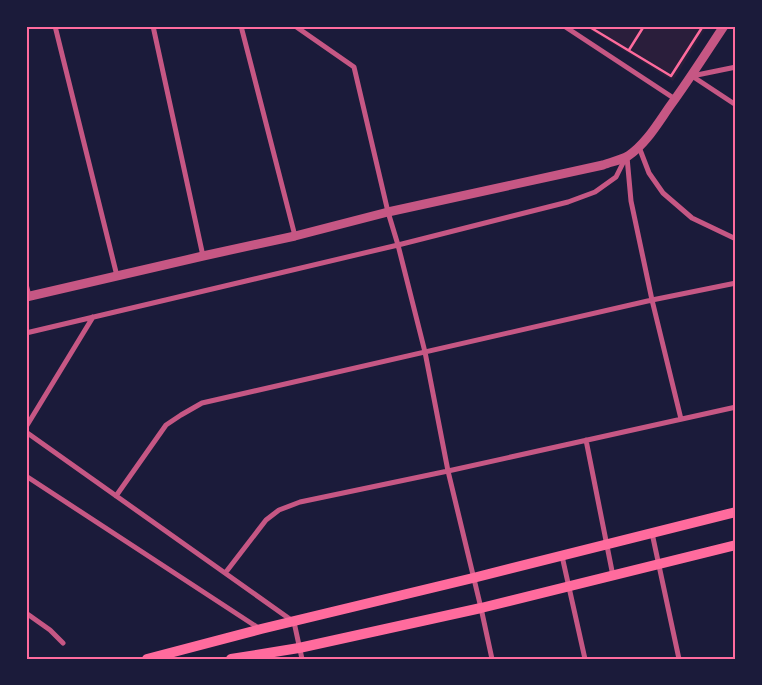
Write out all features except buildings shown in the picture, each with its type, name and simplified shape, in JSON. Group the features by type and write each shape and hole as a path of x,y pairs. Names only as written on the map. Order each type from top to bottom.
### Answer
{"main road":[{"path":"147,659 261,629 736,512"},
{"path":"231,659 300,654 736,545"}],"street":[{"path":"55,26 117,276"},
{"path":"153,26 203,256"},
{"path":"241,26 295,236"},
{"path":"295,26 354,67 388,212 425,352 448,471 492,659"},
{"path":"564,26 675,99"},
{"path":"26,284 28,297 295,236 388,212 603,165 626,157 655,128 692,76 724,26"},
{"path":"692,76 736,67"},
{"path":"692,76 736,106"},
{"path":"639,146 649,173 663,193 692,218 736,239"},
{"path":"26,333 398,245 568,202 595,192 616,177 626,157"},
{"path":"626,157 631,202 652,300 681,419"},
{"path":"116,496 166,425 202,403 652,300 736,283"},
{"path":"26,427 93,317"},
{"path":"226,572 266,520 279,510 300,502 736,407"},
{"path":"26,432 294,622 300,654"},
{"path":"586,440 613,576"},
{"path":"26,476 261,629"},
{"path":"652,533 679,659"},
{"path":"562,556 585,659"},
{"path":"26,613 50,630 63,643"}],"path":[{"path":"588,26 671,76 703,26"},
{"path":"629,51 644,26"}],"shaded area":[{"path":"584,26 707,26 673,81"}]}
